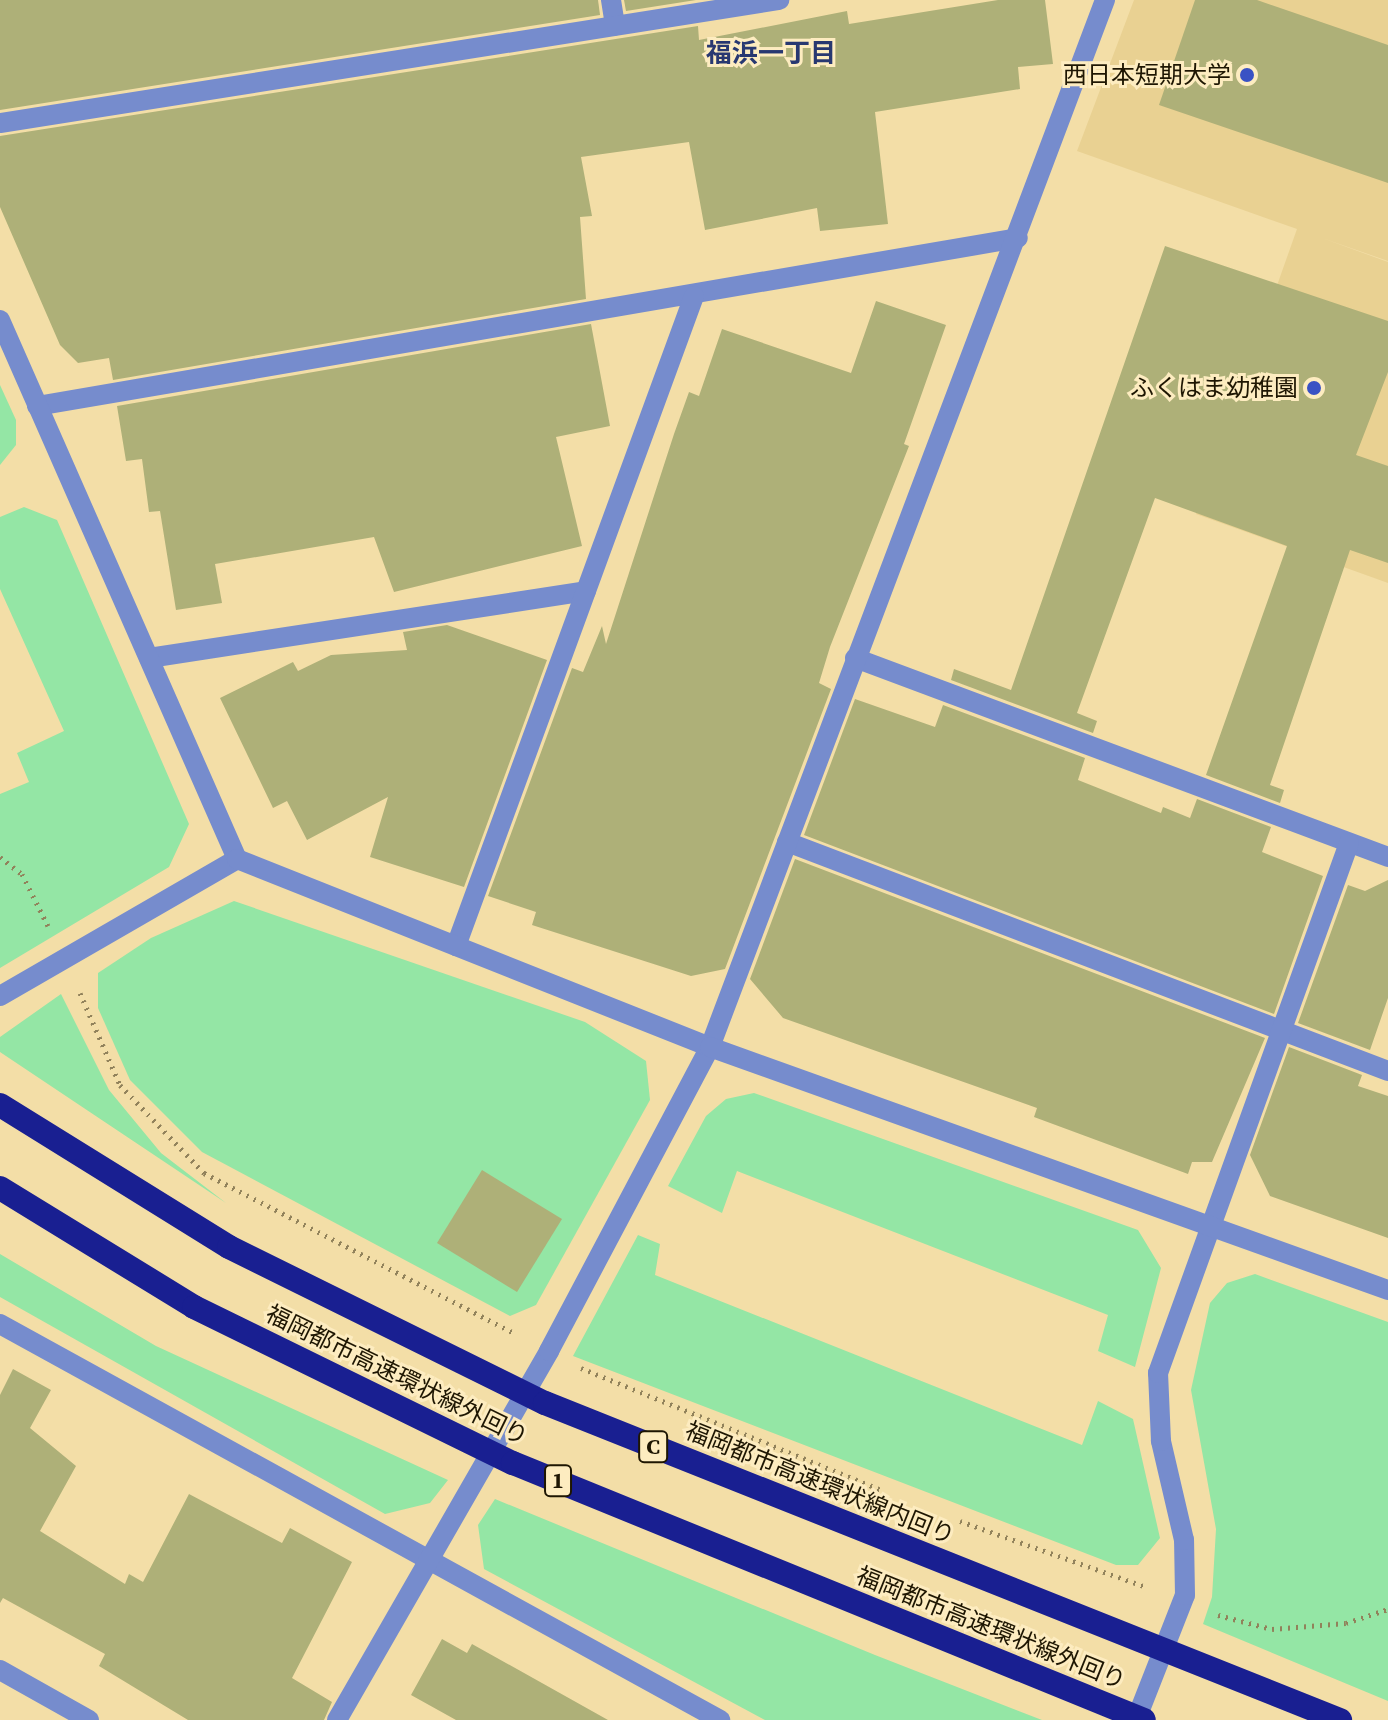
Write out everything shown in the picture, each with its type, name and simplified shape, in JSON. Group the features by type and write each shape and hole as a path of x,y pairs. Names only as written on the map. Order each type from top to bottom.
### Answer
{"highway":[{"name":"福岡都市高速環状線内回り","path":"0,1105 229,1247 545,1403 1340,1720"},
{"name":"福岡都市高速環状線外回り","path":"0,1188 194,1307 486,1450 1144,1720"}],"street":[{"path":"611,0 615,26"},
{"path":"0,123 779,0"},
{"path":"337,1720 425,1562 549,1351 710,1047 855,658 1018,238 1105,0"},
{"path":"37,406 694,296 1018,238"},
{"path":"456,946 694,296"},
{"path":"0,320 237,859 710,1047 1214,1225 1388,1290"},
{"path":"149,658 586,591"},
{"path":"855,658 1388,857"},
{"path":"787,842 1388,1071"},
{"path":"1136,1720 1185,1595 1184,1540 1161,1441 1158,1373 1214,1225 1349,843"},
{"path":"0,996 237,859"},
{"path":"0,1324 425,1562 720,1720"},
{"path":"0,1670 89,1720"}],"path":[{"path":"0,857 22,874 65,959"},
{"path":"1185,1595 1226,1620 1272,1629 1346,1623 1388,1609"}],"shaded area":[{"path":"1134,0 1388,0 1388,261 1322,238 1388,262 1388,583 1196,514 1297,229 1077,151"}],"green space":[{"path":"0,385 16,420 16,445 0,465"},
{"path":"24,507 57,520 189,824 169,867 0,968 0,794 29,782 17,753 64,731 0,589 0,517"},
{"path":"234,901 585,1022 646,1061 650,1100 536,1305 510,1316 202,1152 130,1080 98,1008 98,973 151,938"},
{"path":"61,994 109,1090 161,1153 226,1203 0,1052 0,1037"},
{"path":"754,1093 1138,1230 1161,1268 1135,1367 1098,1351 1108,1315 737,1171 722,1213 668,1186 706,1116 726,1099"},
{"path":"638,1235 660,1244 655,1275 1082,1445 1098,1401 1133,1419 1160,1538 1138,1565 1116,1565 573,1356"},
{"path":"0,1254 156,1346 448,1480 430,1503 385,1514 0,1297"},
{"path":"1255,1274 1388,1322 1388,1701 1203,1624 1212,1597 1216,1529 1191,1390 1210,1303 1227,1283"},
{"path":"495,1499 1042,1720 765,1720 484,1569 478,1525"}],"building":[{"path":"0,0 598,0 600,15 0,110"},
{"path":"624,0 696,0 626,11"},
{"path":"998,0 1045,0 1053,64 1018,67 1020,89 875,112 888,224 820,231 817,208 705,230 689,142 581,157 592,216 580,217 586,299 113,380 109,358 78,363 60,345 0,207 0,136 698,26 699,40 847,11 849,24"},
{"path":"1195,0 1257,0 1388,45 1388,183 1159,105"},
{"path":"1165,246 1388,321 1388,372 1356,455 1388,466 1388,563 1350,550 1270,785 1284,790 1280,803 1206,775 1287,546 1155,498 1077,713 1097,721 1093,733 951,680 954,669 1011,690"},
{"path":"876,301 946,325 904,444 909,446 830,647 819,683 831,689 725,969 691,976 532,925 536,912 488,896 572,668 583,672 602,626 606,644 689,392 699,396 722,329 851,373"},
{"path":"591,324 610,426 556,437 582,546 394,592 374,537 215,564 222,603 176,610 160,511 149,512 142,459 126,461 117,406"},
{"path":"447,625 547,660 464,887 370,857 388,797 307,840 287,801 273,808 220,698 293,662 298,671 331,655 407,650 403,632"},
{"path":"855,699 935,727 943,705 1085,758 1078,780 1161,813 1163,807 1190,818 1197,799 1271,827 1262,852 1323,876 1274,1014 804,835"},
{"path":"795,859 1265,1038 1212,1162 1192,1162 1188,1174 1034,1117 1037,1108 783,1018 750,979"},
{"path":"1388,880 1388,998 1370,1050 1298,1023 1348,885 1365,891"},
{"path":"1289,1047 1362,1075 1358,1086 1388,1096 1388,1238 1270,1196 1250,1155"},
{"path":"482,1170 562,1219 517,1292 437,1243"},
{"path":"13,1369 51,1390 30,1428 76,1466 40,1531 125,1584 129,1574 143,1582 189,1494 282,1543 290,1528 352,1562 292,1678 332,1702 324,1720 188,1720 99,1666 105,1654 3,1598 0,1603 0,1395"},
{"path":"442,1639 467,1653 472,1644 608,1720 456,1720 411,1695"}],"place":[{"name":"西日本短期大学","path":"1247,75"},
{"name":"ふくはま幼稚園","path":"1314,388"}],"district":[{"name":"福浜一丁目","path":"771,54"}]}
